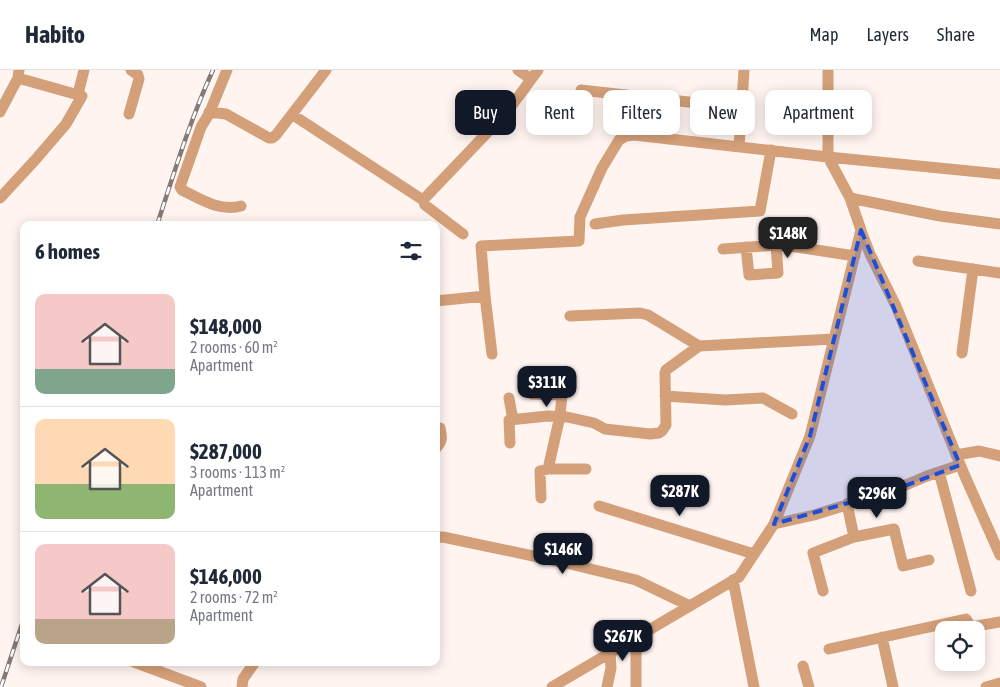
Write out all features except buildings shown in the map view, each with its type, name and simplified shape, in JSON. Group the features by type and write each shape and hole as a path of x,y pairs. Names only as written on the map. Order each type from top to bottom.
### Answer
{"street":[{"path":"78,94 84,70"},
{"path":"129,114 139,79 138,75 131,70"},
{"path":"227,70 210,112 201,127 180,187 182,190 216,206 232,209 241,206"},
{"path":"210,112 226,114 272,138 326,70"},
{"path":"423,200 507,112 534,75 518,70"},
{"path":"743,90 744,70"},
{"path":"828,70 828,157 850,198 870,254 896,306 958,460 1000,555"},
{"path":"0,112 19,74 82,96 66,124 0,198"},
{"path":"593,91 690,102"},
{"path":"296,117 423,200 425,205 463,234"},
{"path":"492,354 481,246 579,241 580,217 602,168 619,140 626,136 634,135 1000,174"},
{"path":"739,147 740,135"},
{"path":"595,224 623,220 760,211 771,150"},
{"path":"850,198 940,216 1000,224"},
{"path":"552,687 739,577 774,524 810,436 861,230"},
{"path":"723,248 776,245 855,256"},
{"path":"746,247 750,275 778,272 776,245"},
{"path":"918,261 1000,273"},
{"path":"962,353 973,269"},
{"path":"440,301 485,296"},
{"path":"570,316 640,313 699,346"},
{"path":"510,443 509,420 548,416 560,416 587,421 605,429 650,434 659,433 666,425 666,370 699,346 834,339"},
{"path":"532,394 562,394 560,416 548,469"},
{"path":"665,396 725,400 763,398 792,414"},
{"path":"509,398 512,420"},
{"path":"440,428 442,439 440,444"},
{"path":"774,524 894,490 938,472 979,450 1000,456"},
{"path":"541,498 540,471 548,469 586,469"},
{"path":"938,472 970,591"},
{"path":"847,504 854,537"},
{"path":"599,506 754,554"},
{"path":"823,591 813,553 854,537 894,529 903,566 929,560"},
{"path":"440,537 566,563 636,580 690,606"},
{"path":"733,580 754,687"},
{"path":"829,650 966,619 971,627 1000,622"},
{"path":"636,637 636,687"},
{"path":"882,637 893,687"},
{"path":"607,687 611,668 610,652"},
{"path":"157,666 201,687"},
{"path":"234,687 243,683 253,666"},
{"path":"803,666 809,687"}],"highlighted area":[{"path":"861,230 960,465 894,490 774,524 810,436"}],"railway":[{"path":"158,221 190,127 213,70"},
{"path":"1,687 20,630"}]}
